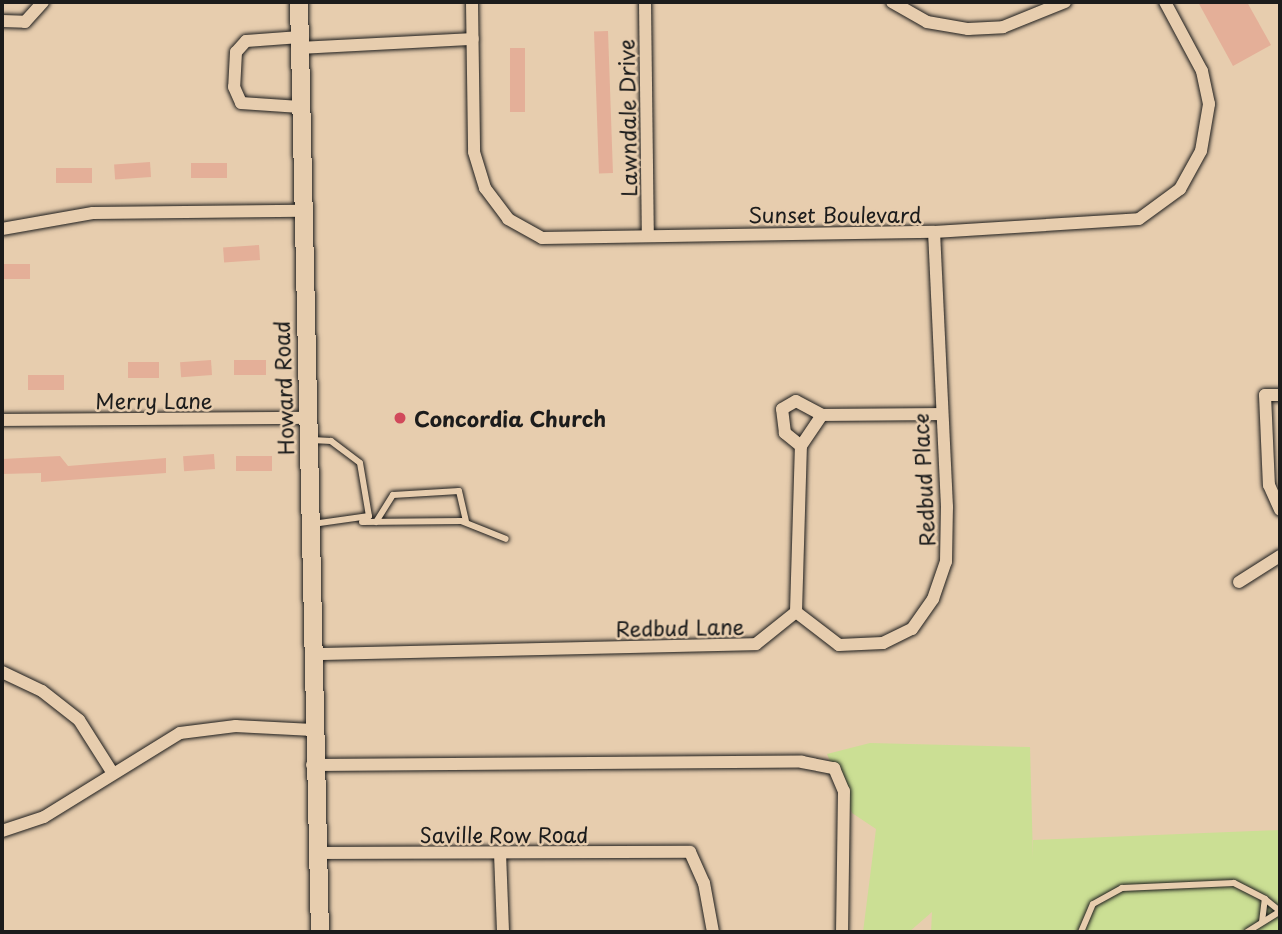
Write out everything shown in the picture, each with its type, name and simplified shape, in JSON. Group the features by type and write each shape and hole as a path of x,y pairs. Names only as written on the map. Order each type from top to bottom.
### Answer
{"street":[{"path":"2,21 25,22 43,2"},
{"name":"Howard Road","path":"299,2 306,418 317,654 312,768 320,932"},
{"name":"Sunset Boulevard","path":"472,2 474,152 485,188 508,219 542,238 934,232 1139,219 1180,189 1201,151 1209,104 1202,71 1170,3"},
{"name":"Lawndale Drive","path":"645,2 648,235"},
{"path":"892,2 927,22 968,29 1003,27 1063,2"},
{"path":"300,107 241,103 234,87 236,52 246,41 300,43 473,39"},
{"path":"2,229 93,213 301,211"},
{"name":"Redbud Place","path":"796,612 839,645 883,643 912,629 933,599 946,562 934,232"},
{"path":"1280,395 1265,394 1269,485 1280,510"},
{"path":"801,446 785,433 782,409 796,401 822,415 940,414"},
{"path":"796,612 801,446 822,415"},
{"name":"Merry Lane","path":"2,420 306,418"},
{"path":"1239,582 1280,556"},
{"name":"Redbud Lane","path":"317,654 756,645 796,612"},
{"path":"2,672 42,691 79,720 113,772"},
{"path":"2,831 44,817 180,733 236,726 312,730"},
{"path":"312,768 802,762 834,768 844,791 842,932"},
{"name":"Saville Row Road","path":"317,853 691,852 704,883 713,932"},
{"path":"500,853 503,932"}],"lane":[{"path":"307,440 331,441 360,463 369,516 360,522"},
{"path":"376,522 393,495 459,491 466,522"},
{"path":"311,524 466,522 506,539"},
{"path":"1081,932 1093,904 1122,888 1234,883 1265,899 1280,911 1247,932"},
{"path":"1262,922 1265,899"}],"green space":[{"path":"870,743 1030,747 1033,858 1033,840 1280,830 1280,932 931,932 932,912 909,932 863,932 876,829 852,813 827,754"}],"building":[{"path":"1198,2 1247,2 1271,45 1233,66"},
{"path":"594,31 608,31 613,173 599,173"},
{"path":"510,48 525,48 525,112 510,112"},
{"path":"150,162 151,177 115,179 114,165"},
{"path":"191,163 227,163 227,178 191,178"},
{"path":"56,168 92,168 92,183 56,183"},
{"path":"259,245 260,260 224,262 223,248"},
{"path":"2,264 30,264 30,279 2,279"},
{"path":"211,360 212,375 181,377 180,362"},
{"path":"234,360 266,360 266,375 234,375"},
{"path":"128,362 159,362 159,378 128,378"},
{"path":"28,375 64,375 64,390 28,390"},
{"path":"214,454 215,469 184,471 183,456"},
{"path":"60,456 68,466 166,458 166,473 41,482 41,473 2,474 2,459"},
{"path":"236,456 272,456 272,471 236,471"}],"place":[{"name":"Concordia Church","path":"400,418"}]}
